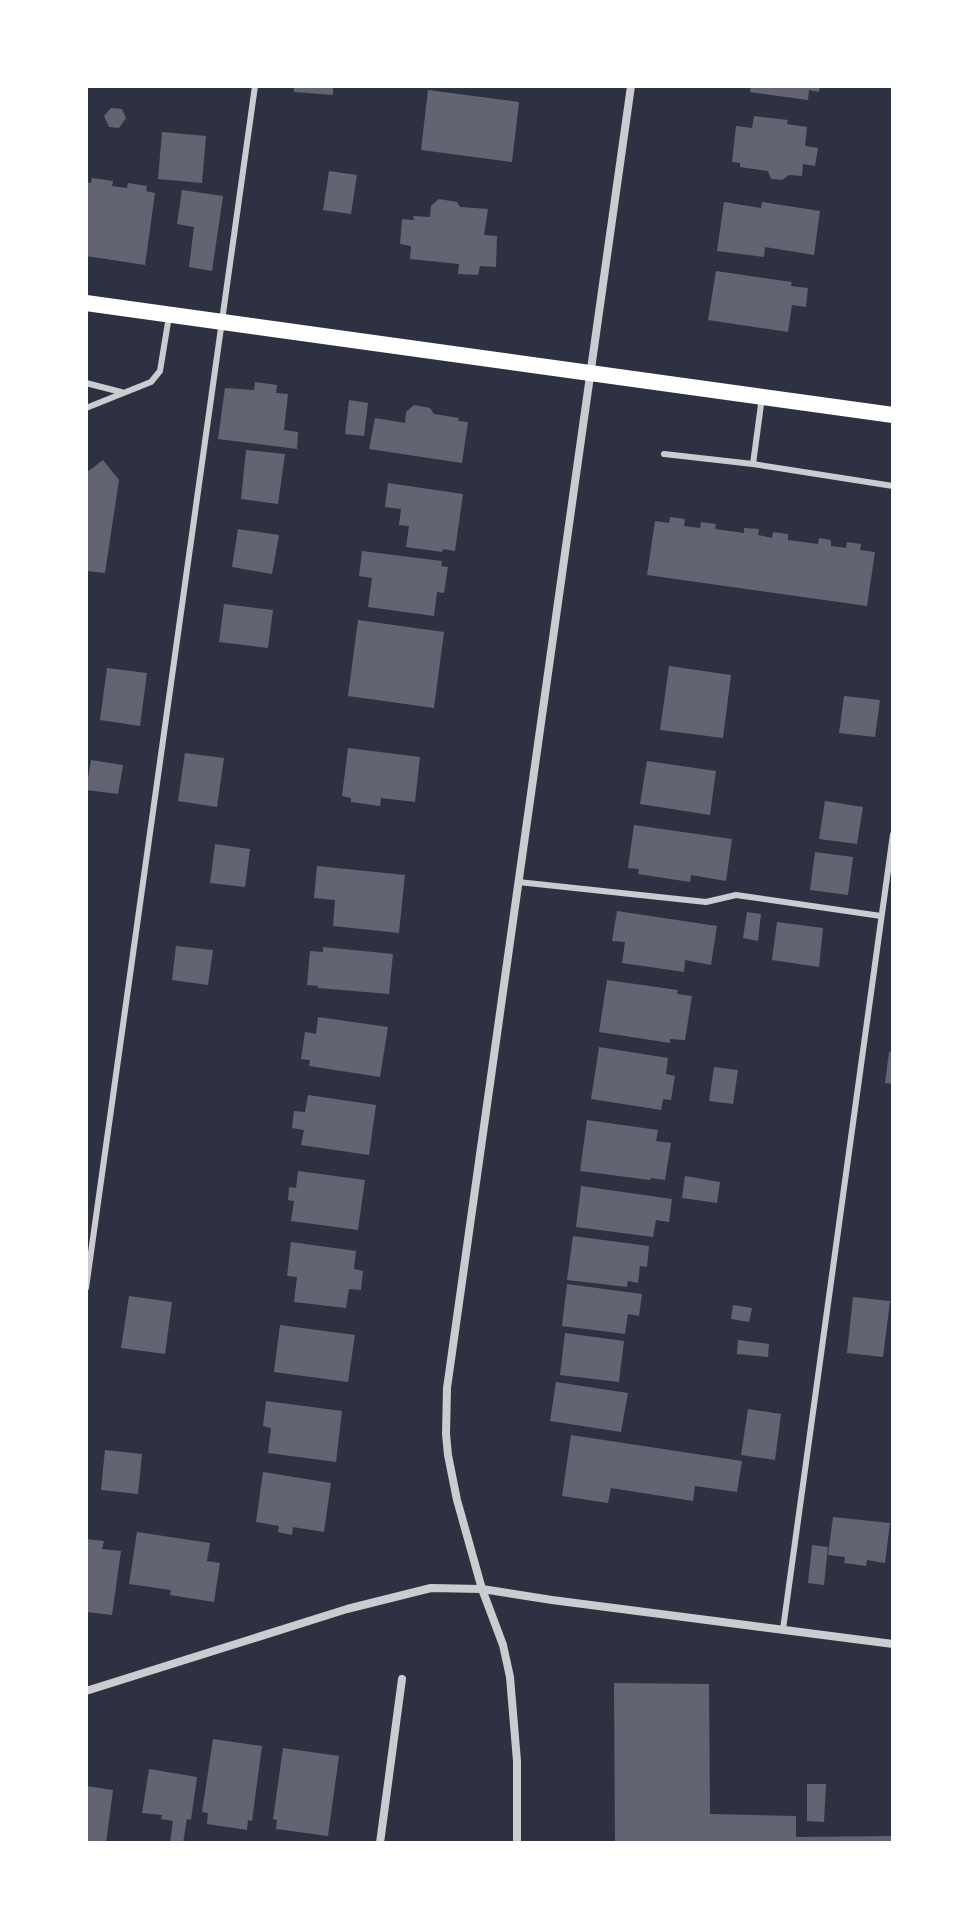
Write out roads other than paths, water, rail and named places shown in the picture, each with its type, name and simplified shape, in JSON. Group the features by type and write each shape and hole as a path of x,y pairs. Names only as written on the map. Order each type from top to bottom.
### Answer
{"main road":[{"path":"86,303 893,415"}],"street":[{"path":"517,1843 517,1761 510,1677 503,1645 482,1589 457,1500 448,1455 446,1403 631,86"},
{"path":"86,1691 347,1609 431,1588 482,1589 893,1644"},
{"path":"380,1843 402,1679"}],"lane":[{"path":"86,1288 255,86"},
{"path":"86,408 151,382 160,371 169,314"},
{"path":"86,383 124,393"},
{"path":"753,464 762,397"},
{"path":"664,454 753,464 893,486"},
{"path":"783,1629 893,834"},
{"path":"518,882 706,902 736,895 881,916"}]}
